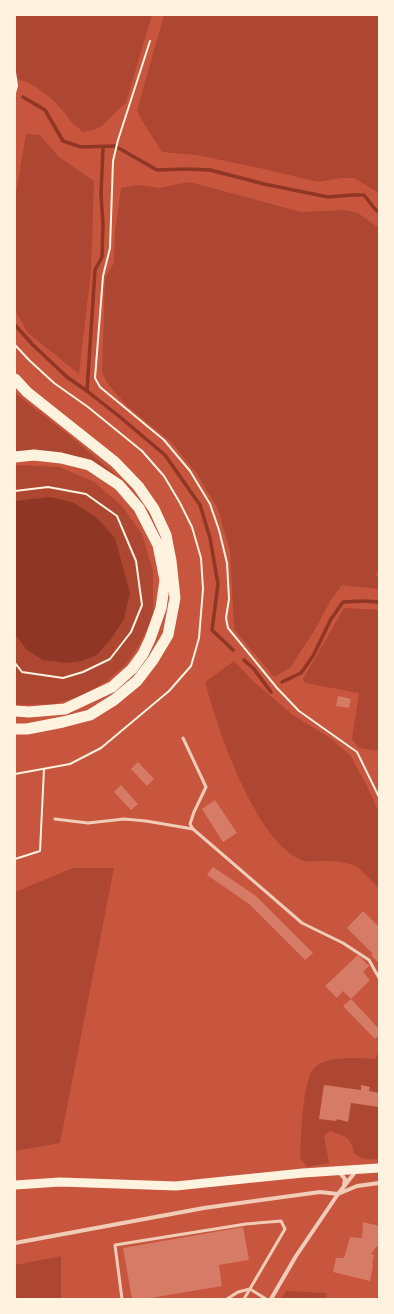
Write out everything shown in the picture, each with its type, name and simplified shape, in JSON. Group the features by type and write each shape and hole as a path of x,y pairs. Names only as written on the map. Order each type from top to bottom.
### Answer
{"highway":[{"path":"15,379 27,392 115,462 138,486 154,509 166,535 171,561 175,598 168,635 154,660 137,681 114,700 90,715 27,729 15,729"},
{"path":"15,457 34,455 61,458 90,465 119,485 139,508 158,545 165,580 161,608 145,649 132,668 112,687 66,709 29,712 15,711"}],"main road":[{"path":"15,1185 60,1182 176,1186 379,1168"}],"street":[{"path":"271,1299 296,1256 344,1185 358,1170"},
{"path":"337,1171 345,1179 344,1185"},
{"path":"15,1243 204,1208 320,1192 338,1194 352,1187 379,1183"}],"lane":[{"path":"183,738 206,787 190,824 193,829 302,923 343,943 369,960 379,978"},
{"path":"55,819 88,823 124,819 193,829"},
{"path":"122,1299 115,1246 246,1224 281,1221 285,1229 244,1299"},
{"path":"227,1299 238,1292 250,1289 266,1299"}],"path":[{"path":"150,41 118,140 113,161 110,248 102,276 95,378 100,387 164,440 190,470 210,504 219,530 227,563 229,598 226,618 228,628 277,688 299,711 357,752 379,797"},
{"path":"15,72 17,86 15,93"},
{"path":"15,345 54,383 88,407 142,451 164,476 192,527 201,558 203,589 199,638 191,666 169,692 101,748 70,764 15,774"},
{"path":"15,491 48,487 86,494 117,516 136,561 142,605 131,632 110,659 83,672 63,678 22,672 15,662"},
{"path":"15,859 40,851 44,769"}],"shaded area":[{"path":"15,15 152,15 126,102 102,126 94,130 83,132 70,121 53,100 36,87 15,77"},
{"path":"164,15 379,15 379,193 354,178 342,178 318,182 196,155 162,152 137,110"},
{"path":"26,134 40,135 59,157 94,181 91,271 79,374 28,333 15,310 15,199"},
{"path":"190,182 301,212 346,210 358,213 379,228 379,569 375,575 379,577 379,589 342,585 331,600 314,631 290,668 274,677 234,629 230,551 218,509 197,474 171,442 127,406 107,383 102,371 105,278 114,263 115,231 121,188 138,185 160,188"},
{"path":"15,393 69,435 116,475 81,459 61,453 38,451 15,452"},
{"path":"15,466 60,467 94,482 122,506 142,534 153,571 153,618 138,647 126,664 107,681 79,697 53,704 15,705"},
{"path":"50,497 74,503 97,518 115,538 130,593 124,619 111,639 97,655 81,661 67,663 43,660 27,650 15,634 15,501"},
{"path":"344,608 379,610 379,751 359,748 352,739 359,693 305,683 303,679"},
{"path":"234,661 254,682 293,715 330,738 350,755 379,812 379,889 363,871 352,865 336,862 303,861 284,849 268,830 253,807 229,754 205,682"},
{"path":"73,868 114,868 60,1143 15,1151 15,892"},
{"path":"378,1051 379,1159 360,1157 354,1153 349,1140 330,1131 324,1136 329,1163 307,1167 300,1158 303,1110 307,1084 315,1067 321,1063 336,1059 376,1059"},
{"path":"61,1256 61,1299 15,1299 15,1265"},
{"path":"286,1291 327,1293 325,1299 281,1299"}],"building":[{"path":"338,696 351,699 349,708 336,706"},
{"path":"138,762 154,779 147,786 131,769"},
{"path":"121,785 138,804 131,810 114,792"},
{"path":"215,800 237,833 223,842 202,809"},
{"path":"213,867 256,896 313,953 305,960 249,904 207,875"},
{"path":"363,911 379,927 379,963 371,955 373,954 347,928"},
{"path":"358,955 369,966 363,972 370,980 351,999 343,991 337,998 325,986"},
{"path":"351,999 379,1029 379,1035 375,1039 343,1006"},
{"path":"324,1085 361,1090 361,1085 370,1087 369,1091 379,1093 379,1107 351,1103 348,1122 337,1119 336,1121 319,1119"},
{"path":"363,1222 379,1226 378,1247 377,1246 371,1254 374,1255 370,1281 333,1272 336,1258 344,1258 350,1237 362,1238"},
{"path":"243,1227 249,1260 219,1265 222,1286 145,1299 132,1299 123,1248"}],"waterway":[{"path":"23,97 45,110 63,141 81,147 115,146 157,170 210,170 264,184 328,197 364,195 379,212"},
{"path":"103,147 101,195 103,224 102,257 95,270 87,391 165,455 200,505 210,538 218,584 212,630 233,650"},
{"path":"15,325 33,345 67,377 87,391"},
{"path":"282,682 301,673 313,656 331,619 343,602 379,602"},
{"path":"244,660 254,669 271,692"}]}
